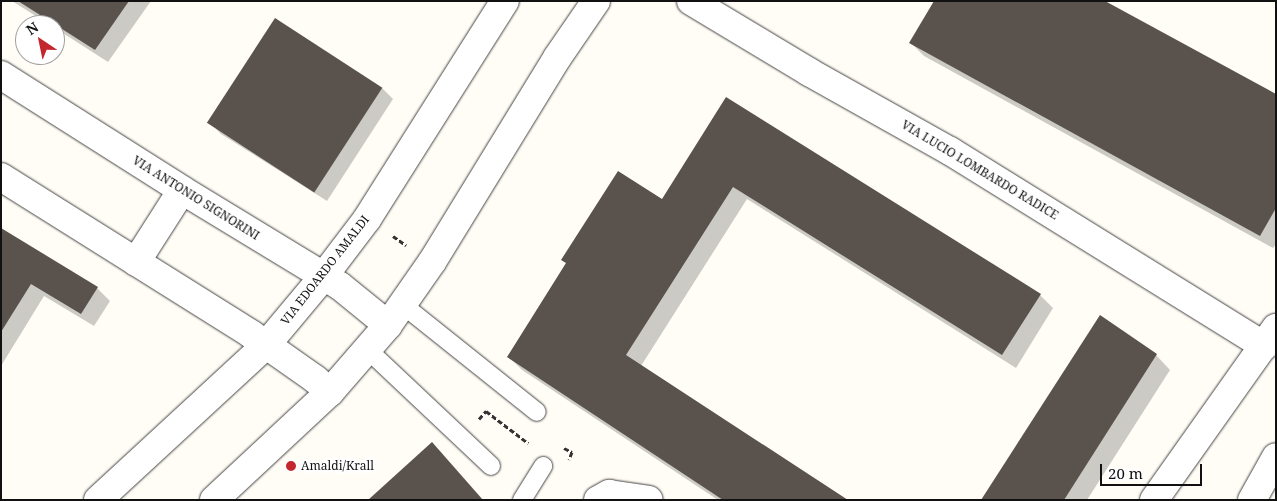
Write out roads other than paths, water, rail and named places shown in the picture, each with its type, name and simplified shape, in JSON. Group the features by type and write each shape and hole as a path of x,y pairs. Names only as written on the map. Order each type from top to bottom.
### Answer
{"street":[{"name":"VIA EDOARDO AMALDI","path":"98,500 267,344 323,277 366,218 505,1"},
{"path":"214,500 330,392 368,350 395,315 432,262 557,58 596,1"},
{"name":"VIA LUCIO LOMBARDO RADICE","path":"691,1 808,72 950,150 1270,337"},
{"name":"VIA ANTONIO SIGNORINI","path":"1,74 182,190 323,277 395,315"},
{"path":"1,177 267,344 330,392"},
{"path":"136,262 182,190"},
{"path":"1158,498 1270,337"},
{"path":"1252,500 1276,457"},
{"path":"598,500 609,494 649,500"}],"lane":[{"path":"395,315 537,412"},
{"path":"368,350 491,466"},
{"path":"522,500 543,466"}],"place":[{"name":"Amaldi/Krall","path":"291,466"}]}
